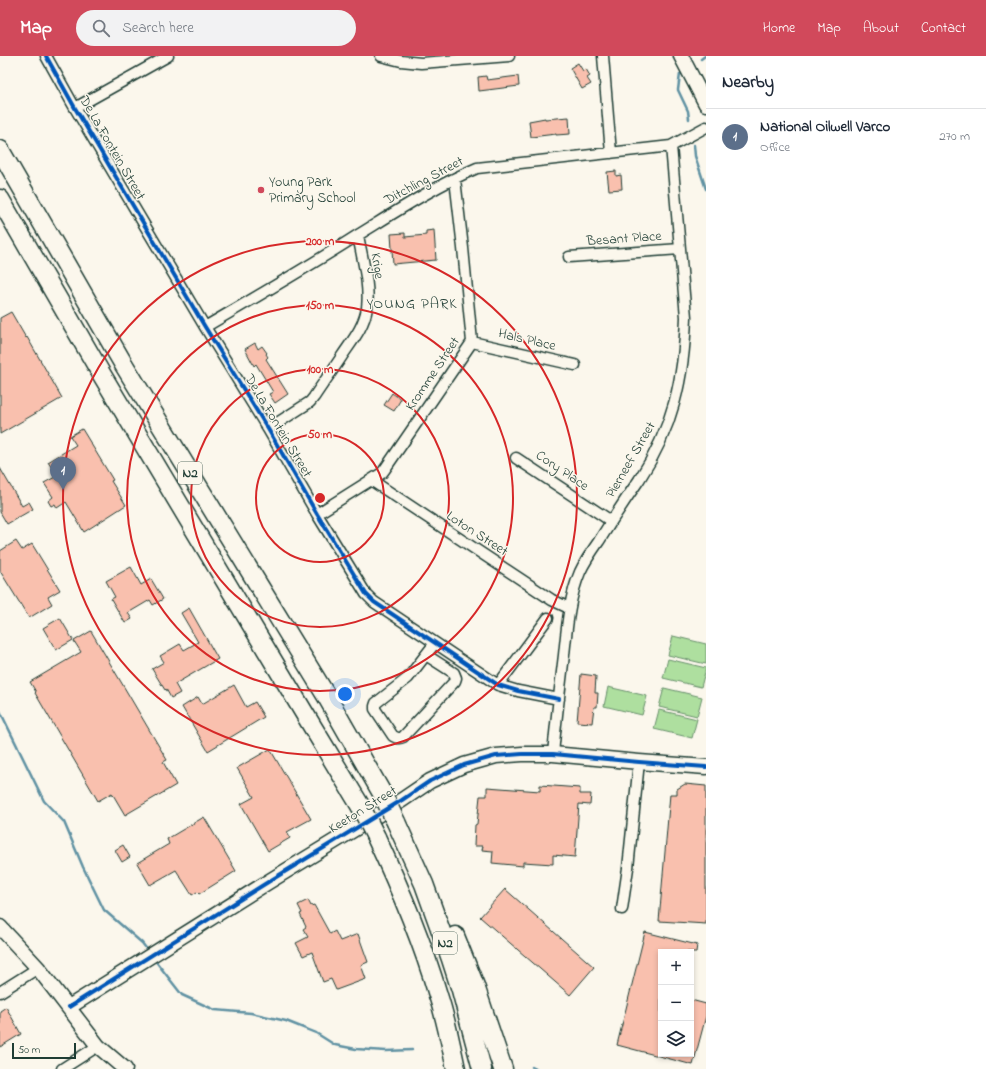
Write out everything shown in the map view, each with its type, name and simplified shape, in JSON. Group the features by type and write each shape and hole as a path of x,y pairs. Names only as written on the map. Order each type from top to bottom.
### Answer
{"highway":[{"name":"N2","path":"0,150 124,365 327,697 383,795 424,884 461,990 482,1069"},
{"name":"N2","path":"0,199 102,375 306,716 359,810 405,904 423,950 438,996 456,1069"},
{"path":"399,830 436,894 456,936 475,986 503,1069"},
{"path":"372,838 412,941 437,1032 443,1069"}],"street":[{"name":"De La Fontein Street","path":"46,56 75,108 205,327 268,429 317,514 366,594 383,608 498,684 518,691 558,699"},
{"path":"75,108 168,56"},
{"path":"381,56 401,62 421,63 509,56"},
{"path":"603,56 611,154"},
{"path":"681,56 706,104"},
{"path":"691,56 706,86"},
{"name":"Ditchling Street","path":"205,327 404,206 477,168 671,146 706,127"},
{"name":"Pierneef Street","path":"553,754 569,608 579,574 611,521 640,478 661,441 672,415 679,388 686,341 686,317 671,146"},
{"name":"Kromme Street","path":"317,514 382,473 472,342 455,179"},
{"name":"Krige","path":"268,429 310,402 352,342 363,323 367,310 367,300 358,235"},
{"name":"Besant Place","path":"569,257 680,250"},
{"name":"Hals Place","path":"472,342 575,365"},
{"name":"Cory Place","path":"516,458 611,521"},
{"name":"Loton Street","path":"371,480 552,600 569,608"},
{"path":"498,684 548,618"},
{"path":"426,656 454,673 456,678 455,681 403,737 397,738 393,736 375,709 376,703 408,678 435,643"},
{"name":"Keeton Street","path":"69,1007 430,781 464,765 496,756 553,754 706,767"},
{"path":"622,909 628,868 639,762"},
{"path":"0,927 38,968 98,1046 125,1069"},
{"path":"0,992 38,968"},
{"path":"62,1069 98,1046"}],"green space":[{"path":"673,636 706,644 706,664 668,655"},
{"path":"668,659 706,668 701,687 663,678"},
{"path":"608,687 647,696 642,715 604,706"},
{"path":"664,688 702,697 697,716 659,707"},
{"path":"659,710 697,719 692,738 654,729"}],"building":[{"path":"578,63 583,71 586,69 590,76 587,78 591,84 582,89 570,68"},
{"path":"486,76 487,80 518,76 519,86 479,91 478,77"},
{"path":"569,117 570,134 531,137 529,121 545,118"},
{"path":"616,171 616,176 621,175 622,189 609,190 607,172"},
{"path":"434,230 436,260 393,264 391,234 405,233 405,237 426,235 426,231"},
{"path":"11,312 62,398 0,434 0,318"},
{"path":"255,343 258,349 262,346 267,353 266,354 268,357 266,359 288,394 275,403 269,394 273,392 256,364 254,366 245,349"},
{"path":"392,393 401,399 394,411 384,405"},
{"path":"82,429 113,480 111,481 126,505 84,532 66,502 57,508 55,504 51,506 48,501 53,497 44,483 57,476 48,462 76,445 70,436"},
{"path":"0,468 22,506 29,502 33,509 7,524 0,512"},
{"path":"16,541 22,550 32,544 60,590 48,597 52,604 29,618 0,571 0,551"},
{"path":"131,567 141,585 151,579 163,599 153,605 150,600 128,613 132,619 125,623 111,599 115,597 106,581"},
{"path":"189,608 218,659 175,684 180,693 171,698 152,669 164,662 160,656 180,644 184,650 198,642 181,613"},
{"path":"60,618 73,640 56,650 43,628"},
{"path":"91,631 167,760 163,762 176,785 125,815 112,793 98,801 30,682 81,652 74,641"},
{"path":"581,674 596,676 595,693 598,693 597,707 594,707 592,723 577,722"},
{"path":"234,685 246,707 255,702 264,717 208,751 182,707 198,697 202,704"},
{"path":"270,749 311,819 287,832 290,838 268,851 241,804 254,797 237,768"},
{"path":"685,784 706,786 706,924 659,921 670,794 677,794 677,789"},
{"path":"540,785 580,788 580,794 591,794 590,805 579,804 575,857 553,855 553,864 523,862 523,866 492,863 493,851 482,850 483,846 474,846 475,825 477,824 480,796 487,796 487,787 540,791"},
{"path":"204,817 236,871 199,894 197,892 192,895 176,870 150,885 137,863 169,844 167,839"},
{"path":"123,845 130,857 122,862 115,850"},
{"path":"505,889 594,967 570,995 480,917"},
{"path":"308,900 311,906 314,905 330,934 335,931 340,941 358,934 368,962 361,965 366,979 336,990 331,979 323,982 312,952 303,956 296,943 308,937 303,929 306,927 298,905"},
{"path":"645,932 697,945 696,952 694,952 694,949 658,949 658,1056 617,1045"},
{"path":"694,1001 706,1004 706,1016 693,1065 663,1057 694,1057"},
{"path":"6,1007 21,1034 0,1047 0,1011"}],"waterway":[{"path":"701,59 705,56"},
{"path":"680,74 678,90 688,111 689,119"},
{"path":"694,145 695,156 706,189"},
{"path":"0,711 44,801 64,822 83,867 104,910 142,943 149,952"},
{"path":"154,959 182,995 215,1010 251,1013 286,1021 316,1033 335,1045 356,1049 386,1051 412,1050"},
{"path":"532,1067 536,1069"}],"cycle path":[{"path":"46,56 75,108 205,327 268,429 317,514 366,594 374,602 498,685 518,691 559,699"},
{"path":"69,1007 402,800 430,781 464,765 496,756 553,754 706,767"}],"place":[{"name":"Young Park Primary School","path":"261,190"},
{"name":"National Oilwell Varco","path":"63,490"}],"district":[{"name":"YOUNG PARK","path":"412,304"}]}
